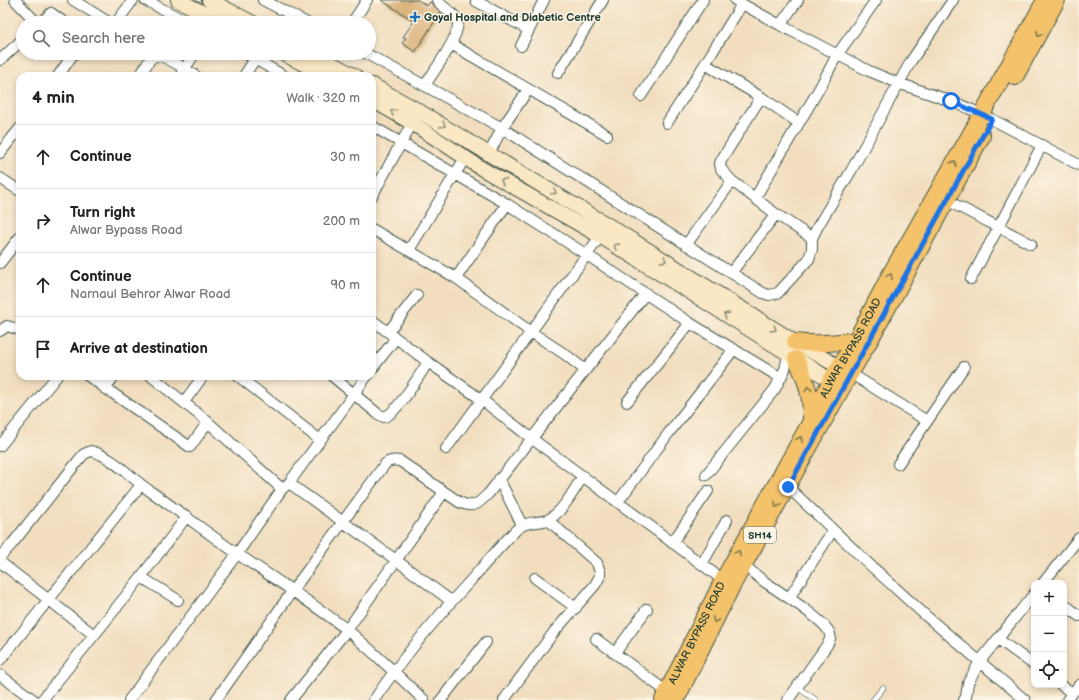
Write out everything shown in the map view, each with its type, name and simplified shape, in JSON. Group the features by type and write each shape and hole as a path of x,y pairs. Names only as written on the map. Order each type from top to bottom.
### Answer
{"main road":[{"path":"178,0 209,16"},
{"path":"209,0 240,16"},
{"name":"ALWAR BYPASS ROAD","path":"668,697 723,580 811,421 841,377 870,340 946,200 1044,0"},
{"name":"ALWAR BYPASS ROAD","path":"841,377 856,340 891,273 1057,0"},
{"path":"298,60 325,72"},
{"path":"317,60 325,72"},
{"path":"376,88 416,117 465,158 600,236 793,352 841,377"},
{"path":"376,102 416,117 489,154 608,225 793,352 805,378 810,395 811,421"},
{"path":"793,352 813,345 856,340"},
{"name":"SH14","path":"668,697 788,487 841,377"}],"street":[{"path":"16,0 31,16"},
{"path":"73,0 99,16"},
{"path":"121,16 133,0"},
{"path":"145,0 176,16"},
{"path":"263,0 276,3 297,16"},
{"path":"357,16 367,0"},
{"path":"425,85 451,44 457,32 458,25 457,20 437,0"},
{"path":"521,46 544,0"},
{"path":"558,73 603,0"},
{"path":"641,96 703,0"},
{"path":"780,25 798,0"},
{"path":"755,198 799,123 836,55 876,0"},
{"path":"376,59 502,128 763,293 774,294 778,293 808,259 812,249 812,238 818,226 851,171 898,83 918,50 953,0"},
{"path":"476,1 529,30"},
{"path":"667,123 705,64 738,2 836,55 869,71 898,83 951,101 987,117 1079,165"},
{"path":"451,44 607,135"},
{"path":"0,60 16,45"},
{"path":"61,72 69,60"},
{"path":"143,72 151,60"},
{"path":"168,60 182,72 191,60"},
{"path":"247,72 254,60"},
{"path":"257,60 277,72"},
{"path":"705,64 761,97 799,123"},
{"path":"489,154 502,128 528,90"},
{"path":"761,97 720,163 724,174 732,181 776,214 812,238"},
{"path":"376,186 416,117"},
{"path":"376,128 507,204 690,323 781,378"},
{"path":"0,153 16,133"},
{"path":"971,279 1042,145"},
{"path":"409,250 465,158"},
{"path":"0,178 16,188"},
{"path":"686,245 732,181"},
{"path":"946,200 1031,244"},
{"path":"456,278 507,204"},
{"path":"731,273 776,214"},
{"path":"446,449 608,225"},
{"path":"376,231 456,278 585,370"},
{"path":"0,263 16,242"},
{"path":"216,700 378,471 385,464 395,460 400,461 465,505 472,506 481,501 646,293"},
{"path":"376,362 417,295"},
{"path":"376,323 482,400 723,580"},
{"path":"627,402 690,323"},
{"path":"0,331 7,326 16,329"},
{"path":"618,502 668,434 734,349"},
{"path":"706,475 767,398 781,378 793,352"},
{"path":"337,380 378,414 384,417 387,416 400,402 428,362"},
{"path":"898,464 964,367"},
{"path":"841,377 927,421"},
{"path":"0,446 54,380"},
{"path":"93,380 190,447 208,422"},
{"path":"105,389 111,380"},
{"path":"157,380 286,486 343,521 451,602"},
{"path":"184,402 200,380"},
{"path":"243,380 320,440"},
{"path":"129,700 238,554 364,380"},
{"path":"0,557 84,454 91,451 98,453 106,457 141,485 187,516 238,554 293,590 347,630 424,700"},
{"path":"374,700 393,672 451,602 522,525 531,522 548,520 556,514 583,476"},
{"path":"499,479 522,525"},
{"path":"0,660 141,485"},
{"path":"788,487 925,615 1025,700"},
{"path":"291,700 347,630 444,492"},
{"path":"672,543 708,492"},
{"path":"42,700 141,577 187,516"},
{"path":"504,700 550,638 576,608 600,576 597,564 581,548 548,520"},
{"path":"702,564 727,520"},
{"path":"789,598 833,530"},
{"path":"1045,580 1079,538"},
{"path":"0,562 94,635"},
{"path":"744,565 764,582 789,598 820,622 831,634 827,645 788,700"},
{"path":"141,577 178,600"},
{"path":"536,578 576,608"},
{"path":"967,699 968,683 980,661 1031,598"},
{"path":"1067,606 1079,616"},
{"path":"616,653 647,609"},
{"path":"998,638 1031,663"},
{"path":"596,639 616,653 668,697"},
{"path":"441,700 486,642"},
{"path":"0,675 34,700"},
{"path":"1063,688 1070,696 1079,685"}],"lane":[{"path":"797,687 816,700"},
{"path":"873,700 884,688"}],"building":[{"path":"381,0 418,0 427,6 430,2 442,10 415,52 402,43 406,38 403,37 414,21"}],"place":[{"name":"Goyal Hospital and Diabetic Centre","path":"415,17"}],"route":[{"path":"788,487 992,119 951,101"}]}
